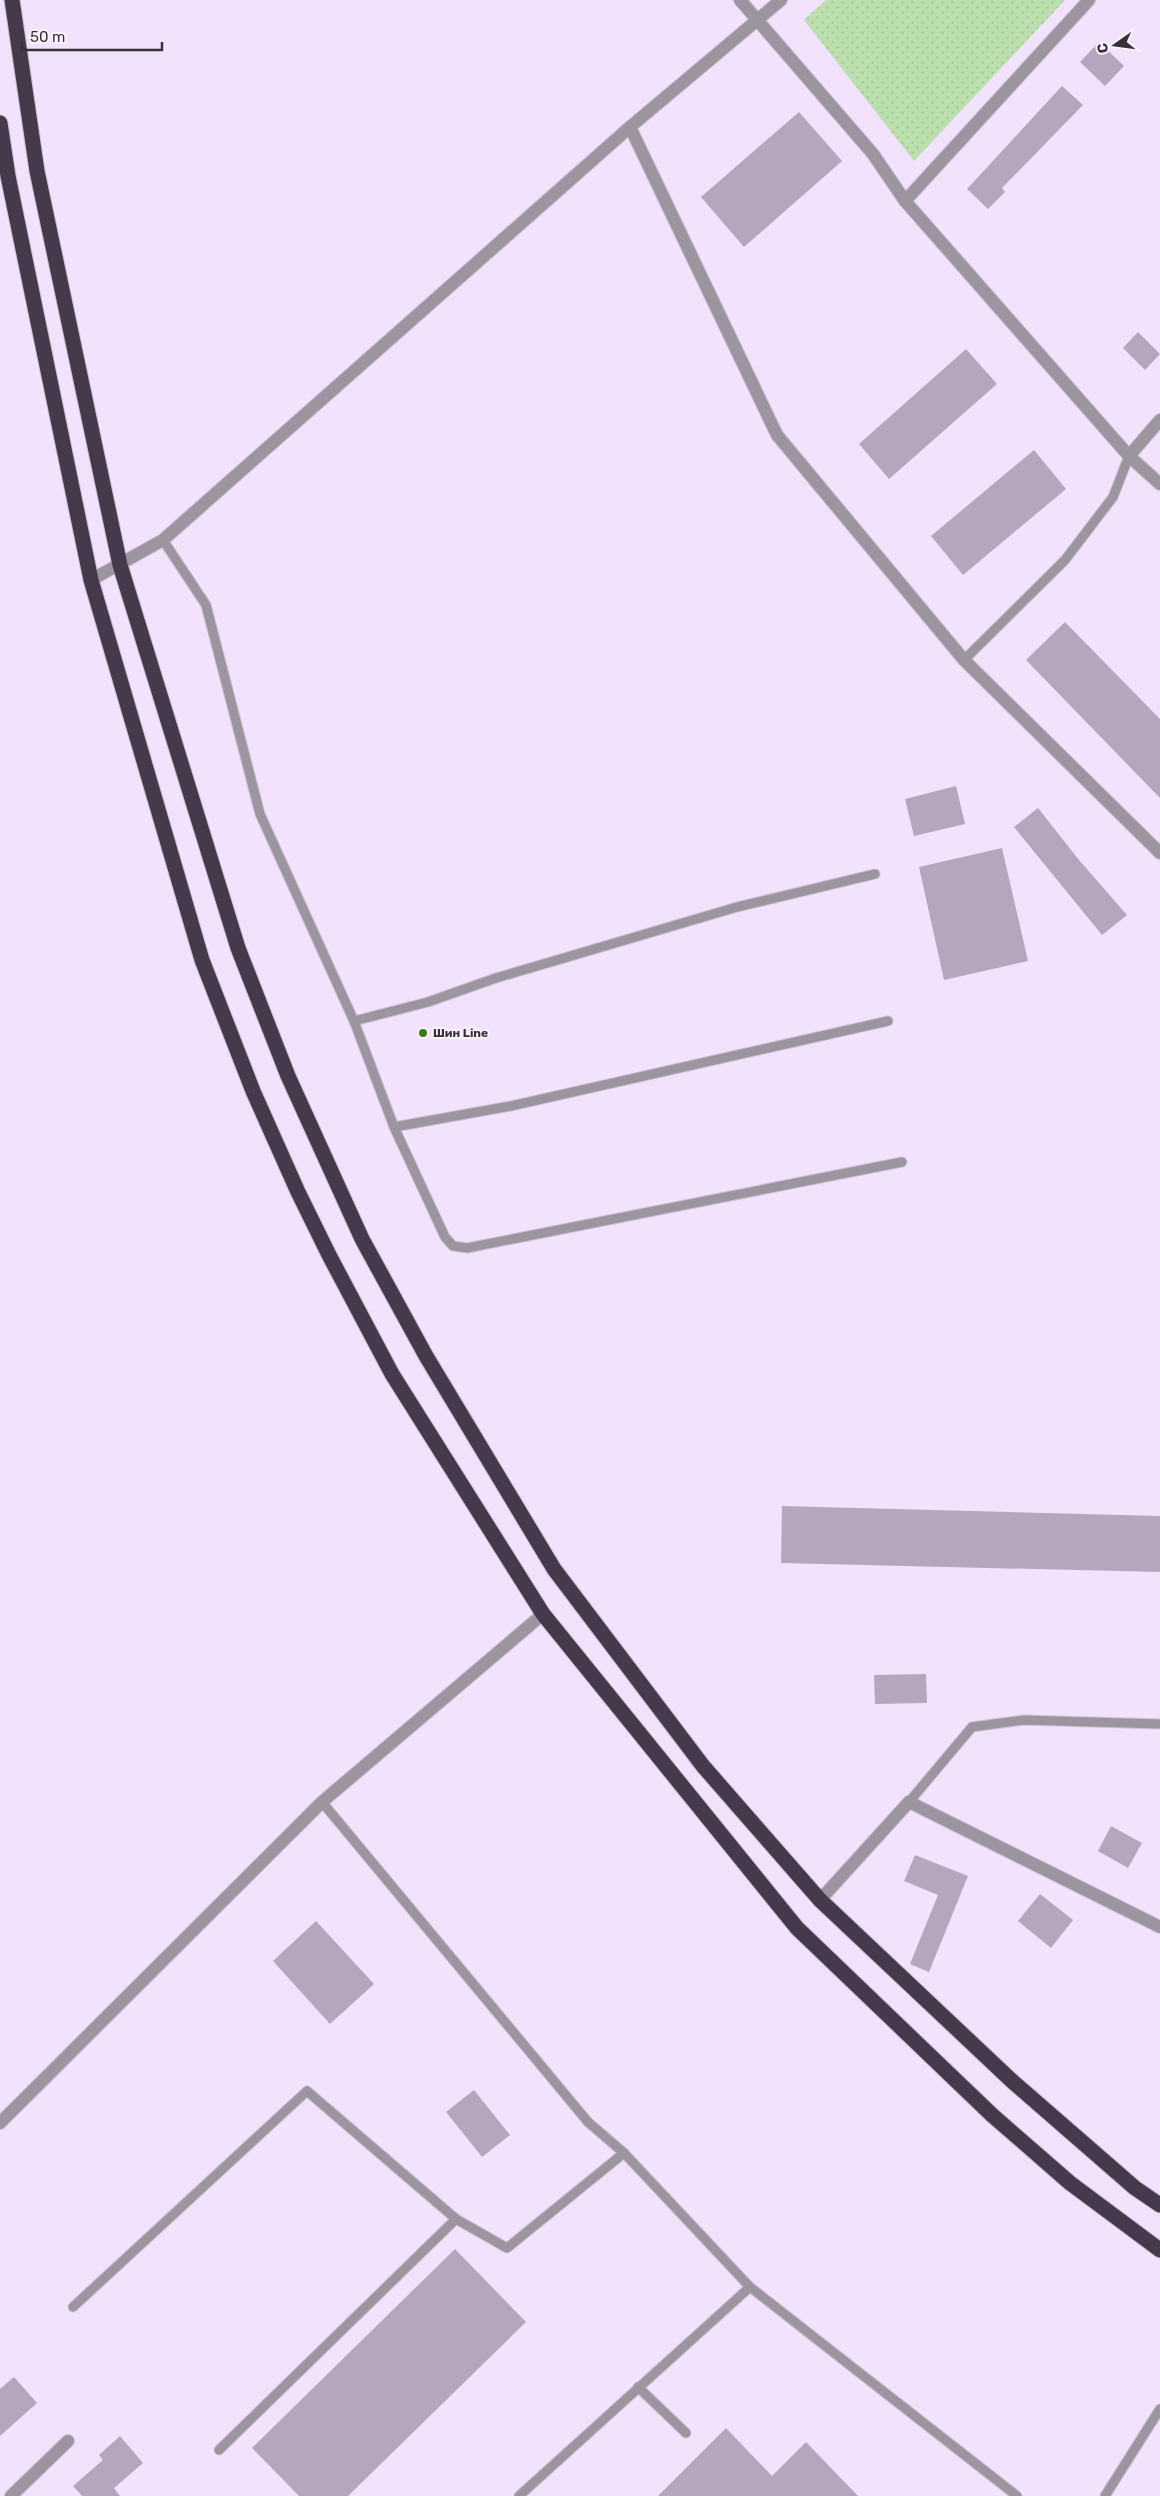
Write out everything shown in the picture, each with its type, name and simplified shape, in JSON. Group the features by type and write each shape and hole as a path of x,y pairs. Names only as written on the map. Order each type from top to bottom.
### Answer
{"highway":[{"path":"12,0 36,171 120,565 238,948 288,1076 362,1239 426,1356 554,1569 703,1766 820,1900 1012,2081 1135,2188 1160,2205"},
{"path":"0,122 8,176 91,580 202,960 253,1091 329,1255 392,1374 543,1614 797,1928 992,2115 1070,2183 1160,2250"}],"street":[{"path":"740,0 873,154 906,201 1129,456 1160,484"},
{"path":"91,580 163,540 630,127 781,0"},
{"path":"906,201 1089,0"},
{"path":"630,127 777,435 964,660 1160,853"},
{"path":"1129,456 1160,420"},
{"path":"0,2124 322,1802 543,1614"},
{"path":"820,1900 909,1802 1160,1927"},
{"path":"11,2496 68,2441"}],"lane":[{"path":"964,660 1065,560 1113,497 1129,456"},
{"path":"163,540 206,606 260,814 354,1021 394,1127 445,1237 453,1246 467,1248 902,1162"},
{"path":"354,1021 428,1002 496,978 737,907 875,874"},
{"path":"394,1127 511,1106 888,1021"},
{"path":"909,1802 972,1728 1024,1720 1160,1724"},
{"path":"322,1802 588,2122 624,2154 750,2287 1017,2496"},
{"path":"74,2307 307,2090 456,2219 507,2248 624,2154"},
{"path":"219,2450 456,2219"},
{"path":"519,2496 750,2287"},
{"path":"638,2387 686,2433"},
{"path":"1104,2496 1160,2409"}],"green space":[{"path":"826,0 1065,0 914,161 804,20"}],"building":[{"path":"1099,42 1124,66 1105,86 1080,62"},
{"path":"1062,86 1083,105 1002,188 1005,192 988,209 967,189"},
{"path":"799,112 842,161 744,247 701,197"},
{"path":"1138,332 1160,354 1145,370 1123,348"},
{"path":"966,349 997,384 889,479 859,444"},
{"path":"1034,450 1066,489 963,575 931,536"},
{"path":"1065,622 1160,719 1160,798 1026,660"},
{"path":"956,786 965,824 914,836 905,799"},
{"path":"1038,808 1079,860 1127,915 1102,935 1014,827"},
{"path":"1002,848 1028,961 944,980 919,867"},
{"path":"782,1506 1160,1516 1160,1572 781,1563"},
{"path":"926,1674 927,1703 875,1704 874,1675"},
{"path":"1111,1826 1142,1843 1128,1868 1098,1851"},
{"path":"915,1855 968,1876 929,1972 910,1964 938,1895 904,1881"},
{"path":"1040,1894 1073,1920 1051,1948 1018,1921"},
{"path":"316,1921 374,1984 330,2024 273,1961"},
{"path":"474,2090 510,2135 482,2157 446,2112"},
{"path":"455,2249 526,2322 348,2496 299,2496 252,2448"},
{"path":"14,2377 37,2403 0,2436 0,2389"},
{"path":"726,2428 772,2476 806,2442 858,2496 658,2496"},
{"path":"120,2436 143,2463 114,2488 120,2496 82,2496 73,2486 103,2460 99,2455"}],"place":[{"name":"Шин Line","path":"423,1033"}]}
